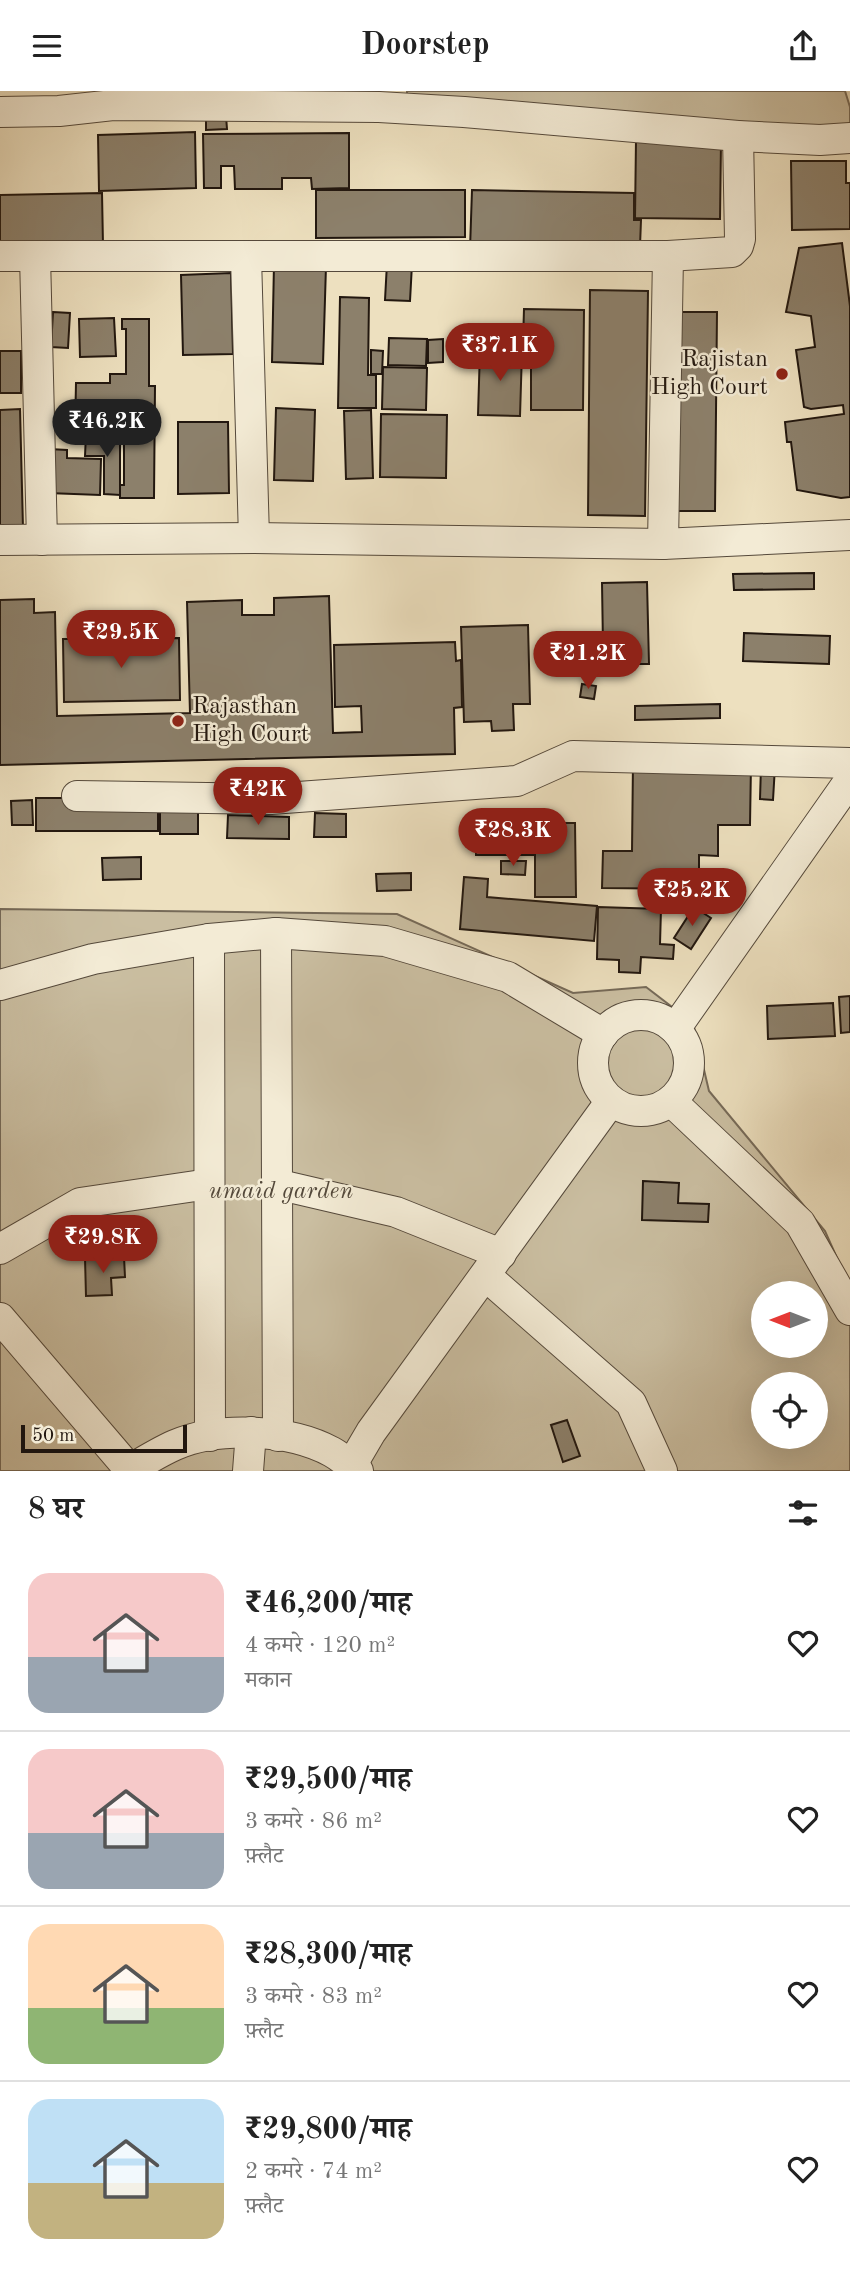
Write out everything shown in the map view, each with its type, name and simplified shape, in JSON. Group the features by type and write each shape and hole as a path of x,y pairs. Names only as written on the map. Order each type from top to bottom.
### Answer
{"street":[{"path":"0,112 59,111 112,98 379,99 464,112 737,136 820,140 850,138"},
{"path":"0,256 668,256 732,253 740,239 737,136"},
{"path":"36,256 42,540"},
{"path":"663,544 668,256"},
{"path":"246,257 254,538"},
{"path":"0,540 254,538 663,544 850,535"},
{"path":"77,796 271,799 517,781 573,757 850,763"},
{"path":"676,1029 850,780"},
{"path":"0,985 93,959 209,939 276,933 385,941 508,977 603,1034"},
{"path":"248,1471 264,1434 276,1184 276,933"},
{"path":"209,939 210,1436"},
{"path":"640,1015 658,1018 676,1029 688,1051 689,1071 683,1087 671,1101 657,1108 640,1111 627,1109 611,1101 600,1089 594,1071 594,1054 603,1034 616,1022 640,1015"},
{"path":"0,1318 139,1468 175,1445 210,1436 264,1434 303,1441 347,1466 611,1101"},
{"path":"671,1101 800,1223 850,1310"},
{"path":"0,1249 80,1203 209,1184"},
{"path":"276,1184 396,1212 493,1265 631,1403 662,1471"}],"green space":[{"path":"407,91 845,91 850,107 850,131 407,101"},
{"name":"umaid garden","path":"0,909 397,914 573,993 646,987 693,1023 709,1091 825,1231 850,1287 850,1471 0,1471"}],"building":[{"path":"226,116 227,129 206,130 206,118"},
{"path":"195,132 196,188 99,191 98,135"},
{"path":"349,133 349,188 312,189 311,178 282,178 282,189 235,189 234,166 221,166 221,188 204,188 203,134"},
{"path":"636,140 721,142 720,219 635,218"},
{"path":"791,161 846,161 846,183 850,183 850,229 792,230"},
{"path":"316,190 465,190 465,237 316,238"},
{"path":"472,190 634,193 634,220 641,220 640,246 470,249"},
{"path":"102,193 103,245 0,247 0,195"},
{"path":"842,243 850,306 850,497 841,498 797,490 791,442 787,442 785,422 844,414 843,405 811,409 804,407 796,350 815,347 811,316 786,312 799,248"},
{"path":"387,263 412,264 410,301 385,300"},
{"path":"274,264 326,266 323,364 272,362"},
{"path":"231,273 233,354 183,355 181,275"},
{"path":"590,290 648,291 645,516 588,515"},
{"path":"340,297 369,298 368,375 376,375 376,408 338,408"},
{"path":"524,309 584,310 583,410 531,410 531,343 523,343"},
{"path":"53,312 70,313 68,348 51,347"},
{"path":"677,312 717,312 715,511 674,511"},
{"path":"114,318 116,356 80,357 79,319"},
{"path":"122,319 149,319 149,386 155,386 154,498 120,498 120,485 124,485 124,431 75,431 76,383 110,383 110,374 126,374 126,329 122,329"},
{"path":"389,338 427,339 426,366 388,365"},
{"path":"443,339 443,362 428,363 428,340"},
{"path":"371,350 383,351 382,374 371,374"},
{"path":"480,350 522,351 520,416 478,415"},
{"path":"0,351 21,351 21,393 0,393"},
{"path":"383,367 427,368 426,410 382,409"},
{"path":"276,408 315,410 313,481 274,480"},
{"path":"20,409 23,528 0,529 0,410"},
{"path":"371,410 373,478 346,479 344,411"},
{"path":"381,414 447,415 446,478 380,477"},
{"path":"178,422 228,422 229,493 178,494"},
{"path":"86,434 120,435 120,495 104,494 104,456 85,456"},
{"path":"49,449 67,450 67,458 101,459 100,495 48,493"},
{"path":"814,573 814,589 734,590 733,574"},
{"path":"647,582 649,664 623,664 622,645 603,646 602,583"},
{"path":"329,596 333,733 362,732 361,706 335,707 334,645 455,642 456,661 461,660 462,707 454,708 455,754 0,765 0,600 34,599 34,613 55,612 57,716 190,713 187,602 242,600 242,615 274,615 274,598"},
{"path":"528,625 530,704 513,704 514,730 492,731 491,721 464,722 461,627"},
{"path":"744,633 830,636 829,664 743,661"},
{"path":"179,638 180,700 64,702 63,639"},
{"path":"582,684 596,686 594,699 580,697"},
{"path":"720,704 720,718 635,720 635,706"},
{"path":"633,762 751,764 750,825 718,825 718,856 699,855 699,889 602,888 603,851 632,851"},
{"path":"761,766 775,766 773,800 760,799"},
{"path":"36,798 158,798 158,831 36,831"},
{"path":"32,800 33,825 12,825 11,801"},
{"path":"160,810 198,810 198,834 160,834"},
{"path":"315,813 346,814 346,837 314,837"},
{"path":"228,815 289,817 289,839 227,838"},
{"path":"476,823 575,823 576,897 535,897 535,855 476,855"},
{"path":"141,857 141,879 103,880 102,858"},
{"path":"501,861 526,861 525,875 501,874"},
{"path":"411,873 411,890 377,891 376,874"},
{"path":"464,877 488,879 487,897 597,906 594,941 460,929"},
{"path":"598,907 661,909 660,944 674,945 673,959 641,957 640,973 619,972 619,960 597,959"},
{"path":"694,907 711,918 691,949 674,938"},
{"path":"850,996 850,1032 841,1033 839,997"},
{"path":"833,1003 835,1036 768,1039 767,1006"},
{"path":"643,1181 679,1183 678,1203 709,1204 708,1222 642,1220"},
{"path":"124,1257 125,1277 111,1278 112,1295 86,1296 85,1258"},
{"path":"567,1420 580,1456 563,1462 551,1425"}],"place":[{"name":"Rajistan High Court","path":"782,374"},
{"name":"Rajasthan High Court","path":"178,721"}]}
